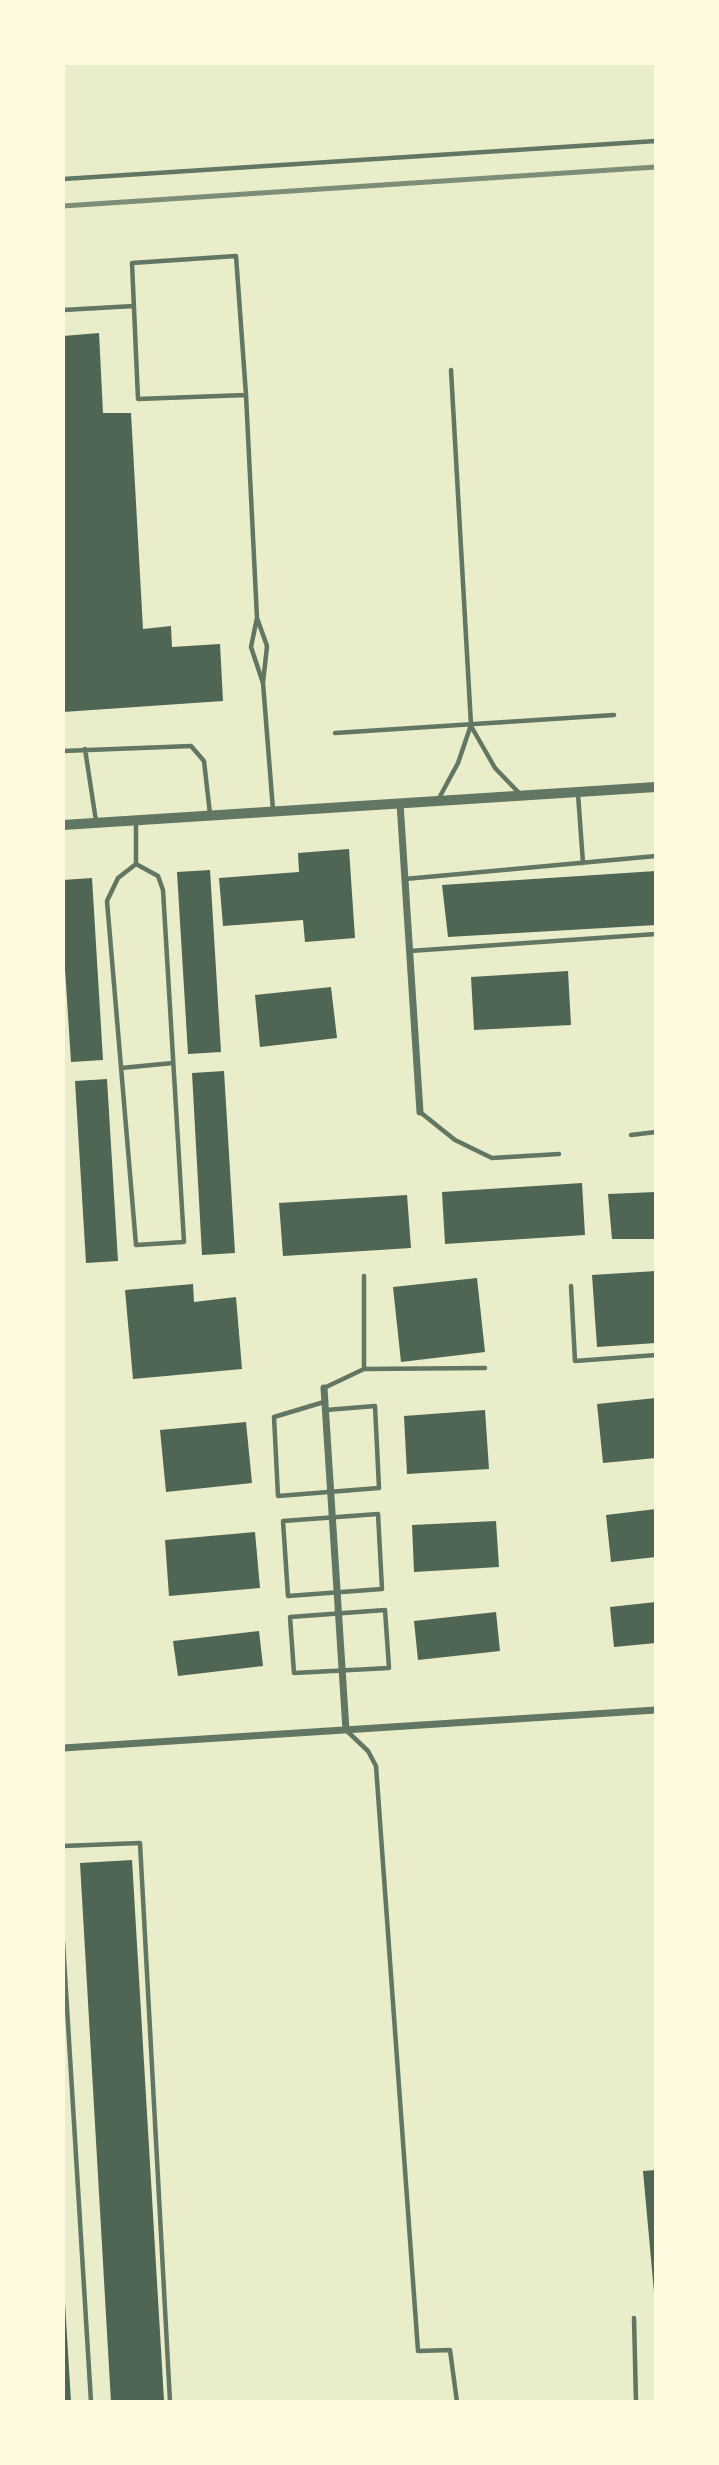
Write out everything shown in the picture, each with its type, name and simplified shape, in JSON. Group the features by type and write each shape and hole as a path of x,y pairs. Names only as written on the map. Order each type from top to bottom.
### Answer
{"street":[{"path":"63,825 656,787"},
{"path":"400,803 420,1112"},
{"path":"324,1388 346,1730"},
{"path":"63,1748 656,1710"}],"lane":[{"path":"63,179 656,141"},
{"path":"246,395 138,399 132,263 236,256 246,395 257,618 251,647 263,683"},
{"path":"63,310 134,306"},
{"path":"437,801 458,763 471,725 451,370"},
{"path":"257,618 267,646 263,683 273,811"},
{"path":"335,733 614,715"},
{"path":"471,725 495,768 522,795"},
{"path":"63,751 191,746 204,761 211,815"},
{"path":"85,749 96,823"},
{"path":"578,792 583,863"},
{"path":"136,820 136,864"},
{"path":"405,879 656,856"},
{"path":"136,864 158,876 163,890 184,1242 136,1245 107,901 118,878 136,864"},
{"path":"409,951 656,934"},
{"path":"121,1068 173,1063"},
{"path":"420,1112 455,1140 492,1158 559,1154"},
{"path":"631,1135 656,1132"},
{"path":"364,1276 364,1369"},
{"path":"571,1286 575,1361 656,1354"},
{"path":"324,1388 364,1369 485,1368"},
{"path":"326,1406 375,1406 379,1488 331,1491 278,1496 274,1417 326,1406"},
{"path":"378,1514 382,1589 288,1596 283,1521 333,1518 378,1514"},
{"path":"385,1610 389,1668 294,1673 290,1617 339,1613 385,1610"},
{"path":"346,1730 368,1751 376,1766 418,2351 450,2350 457,2402"},
{"path":"63,1846 140,1843 170,2402"},
{"path":"63,1942 91,2402"},
{"path":"634,2318 636,2402"}],"building":[{"path":"99,333 103,413 131,413 143,629 171,626 172,647 220,644 223,701 63,712 63,336"},
{"path":"349,849 355,938 305,942 303,920 223,926 219,878 299,872 298,853"},
{"path":"210,870 221,1052 188,1054 177,872"},
{"path":"656,871 656,925 448,937 442,885"},
{"path":"92,878 103,1060 71,1062 63,938 63,880"},
{"path":"568,971 571,1025 474,1030 471,977"},
{"path":"331,987 337,1038 260,1047 255,995"},
{"path":"224,1071 235,1253 202,1255 192,1073"},
{"path":"107,1079 118,1261 86,1263 75,1081"},
{"path":"582,1183 585,1235 445,1244 442,1192"},
{"path":"656,1192 656,1239 612,1239 608,1194"},
{"path":"407,1195 411,1248 283,1256 279,1203"},
{"path":"656,1271 656,1343 597,1347 592,1275"},
{"path":"477,1278 485,1352 401,1362 393,1287"},
{"path":"193,1284 194,1302 236,1297 242,1369 133,1379 125,1290"},
{"path":"656,1398 656,1458 603,1463 597,1404"},
{"path":"485,1410 489,1469 407,1474 404,1416"},
{"path":"246,1422 252,1483 166,1492 160,1430"},
{"path":"656,1509 656,1557 611,1562 606,1515"},
{"path":"496,1521 499,1567 414,1572 412,1525"},
{"path":"255,1532 260,1588 169,1596 165,1540"},
{"path":"656,1602 656,1643 614,1647 610,1607"},
{"path":"496,1612 500,1651 418,1660 414,1621"},
{"path":"259,1631 263,1666 178,1676 173,1641"},
{"path":"132,1860 164,2400 111,2402 80,1863"},
{"path":"656,2170 656,2292 654,2292 643,2171"},
{"path":"65,2302 71,2402 63,2402"}],"railway":[{"path":"63,206 656,167"}]}
